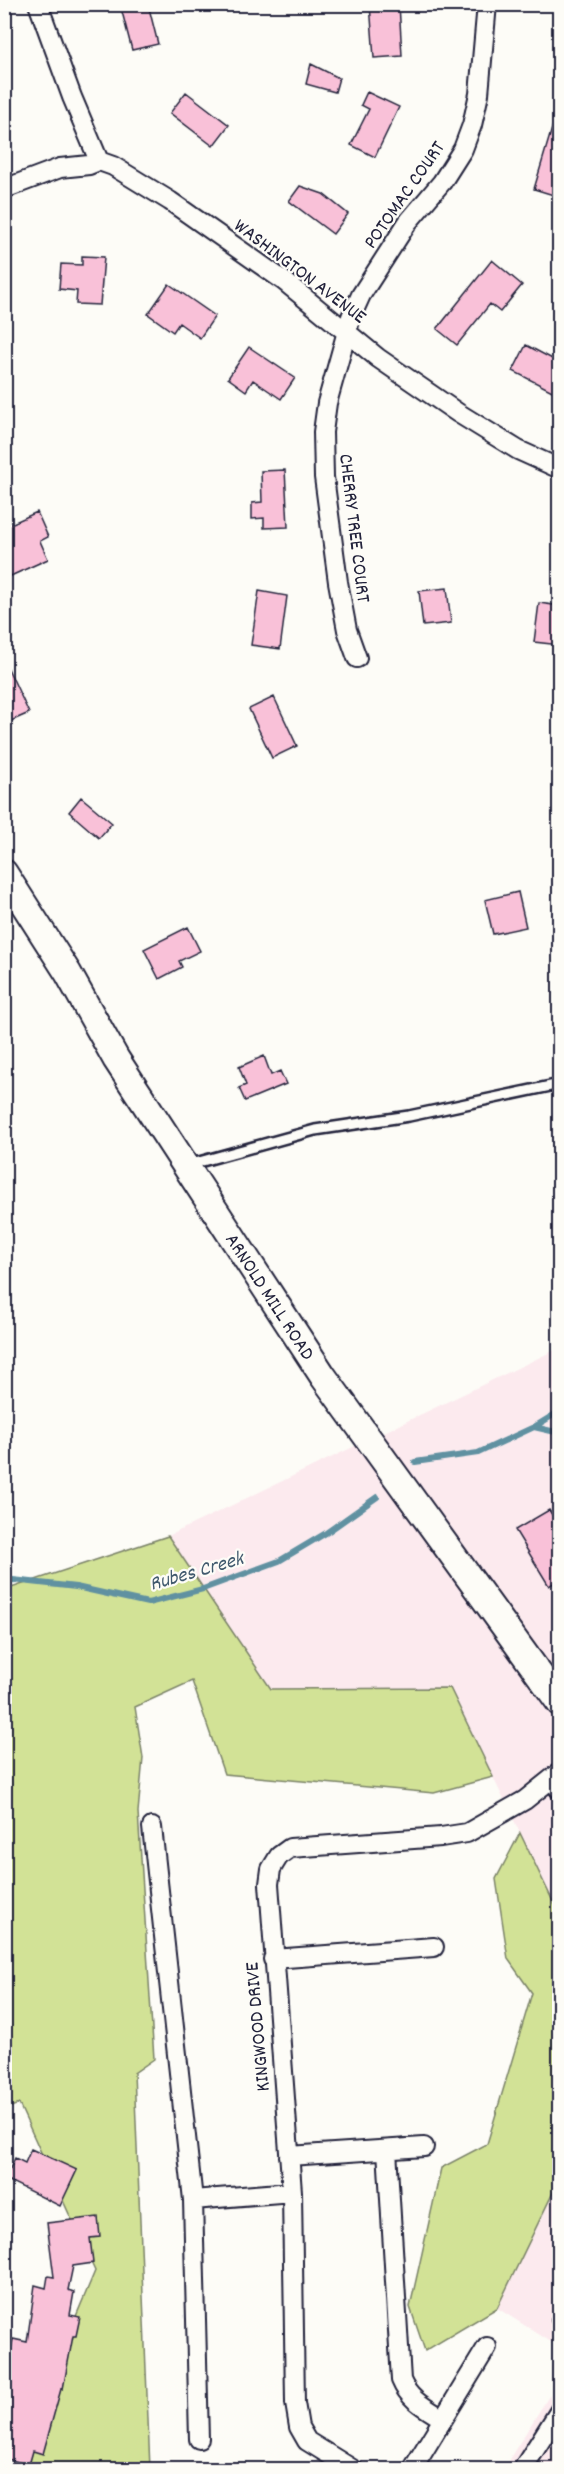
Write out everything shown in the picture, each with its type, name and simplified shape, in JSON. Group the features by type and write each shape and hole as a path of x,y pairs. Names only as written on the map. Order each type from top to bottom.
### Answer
{"main road":[{"name":"ARNOLD MILL ROAD","path":"4,873 68,973 116,1059 323,1376 560,1704"}],"street":[{"path":"4,189 60,168 89,165 99,161 72,97 38,4"},
{"name":"POTOMAC COURT","path":"347,332 361,295 408,222 442,182 463,148 472,125 479,94 487,4"},
{"name":"WASHINGTON AVENUE","path":"99,161 129,174 180,207 285,281 378,358 458,412 518,450 560,469"},
{"name":"CHERRY TREE COURT","path":"347,332 327,404 323,443 324,477 338,582 347,630 357,658"},
{"name":"KINGWOOD DRIVE","path":"354,2469 319,2450 307,2440 299,2427 295,2403 292,2192 273,1959 271,1869 279,1856 290,1848 467,1833 525,1800 554,1777"},
{"path":"152,1827 193,2200 199,2439"},
{"path":"273,1959 435,1947"},
{"path":"290,2156 424,2147"},
{"path":"387,2150 401,2380 406,2391 416,2401 443,2420"},
{"path":"193,2200 292,2192"},
{"path":"412,2469 487,2347"},
{"path":"522,2469 560,2410"}],"lane":[{"path":"186,1166 315,1130 409,1116 560,1084"},
{"path":"554,1777 560,1797"}],"shaded area":[{"path":"559,1348 559,1914 450,1688 271,1689 168,1536"},
{"path":"559,2180 559,2347 497,2308"},
{"path":"559,2380 559,2469 503,2469"}],"green space":[{"path":"168,1536 271,1689 450,1688 493,1777 434,1793 224,1774 192,1681 135,1707 143,1758 138,1812 154,2059 134,2073 150,2469 12,2469 95,2271 19,2104 5,2109 5,1590"},
{"path":"520,1833 559,1914 559,2180 497,2308 425,2351 410,2307 441,2168 487,2144 532,1993 508,1959 496,1879"}],"building":[{"path":"120,4 148,4 158,44 132,50"},
{"path":"370,4 399,4 402,56 374,58"},
{"path":"311,64 339,78 335,92 306,84"},
{"path":"186,92 229,125 213,146 170,113"},
{"path":"367,92 399,107 375,157 351,145 369,109 361,105"},
{"path":"555,118 560,119 560,197 534,189"},
{"path":"300,186 323,194 348,214 333,234 289,201"},
{"path":"82,256 104,257 100,305 76,304 77,291 59,289 61,264 82,265"},
{"path":"492,260 522,285 500,312 490,304 457,345 437,329"},
{"path":"169,284 215,316 200,338 179,323 173,332 148,314"},
{"path":"526,345 560,363 560,395 513,371"},
{"path":"249,347 295,378 281,399 253,380 246,391 228,378"},
{"path":"285,470 288,527 264,528 264,518 252,519 252,503 262,502 261,471"},
{"path":"37,512 48,537 40,541 48,559 4,579 4,527"},
{"path":"447,588 451,623 423,626 419,591"},
{"path":"259,591 287,596 280,649 251,645"},
{"path":"539,603 560,606 560,645 534,642"},
{"path":"4,660 29,713 4,724"},
{"path":"274,697 297,746 272,758 249,709"},
{"path":"81,797 112,823 99,838 69,812"},
{"path":"518,892 526,927 493,934 485,900"},
{"path":"188,927 200,951 179,961 182,967 159,979 144,949"},
{"path":"264,1056 271,1075 280,1071 286,1084 245,1101 239,1088 246,1085 239,1067"},
{"path":"549,1510 560,1527 560,1579 549,1586 515,1530"},
{"path":"31,2149 77,2170 60,2206 5,2179 15,2158 25,2163"},
{"path":"98,2217 100,2237 90,2238 93,2263 73,2266 68,2290 74,2292 70,2315 80,2317 76,2336 73,2336 63,2389 61,2389 43,2454 33,2451 29,2465 4,2458 4,2386 13,2339 27,2342 35,2285 46,2288 48,2276 54,2277 47,2223"}],"waterway":[{"name":"Rubes Creek","path":"415,1462 478,1453 534,1427 560,1411"},
{"name":"Rubes Creek","path":"534,1427 560,1433"},
{"name":"Rubes Creek","path":"4,1579 76,1587 148,1603 203,1589 279,1561 326,1533 377,1497"}]}
